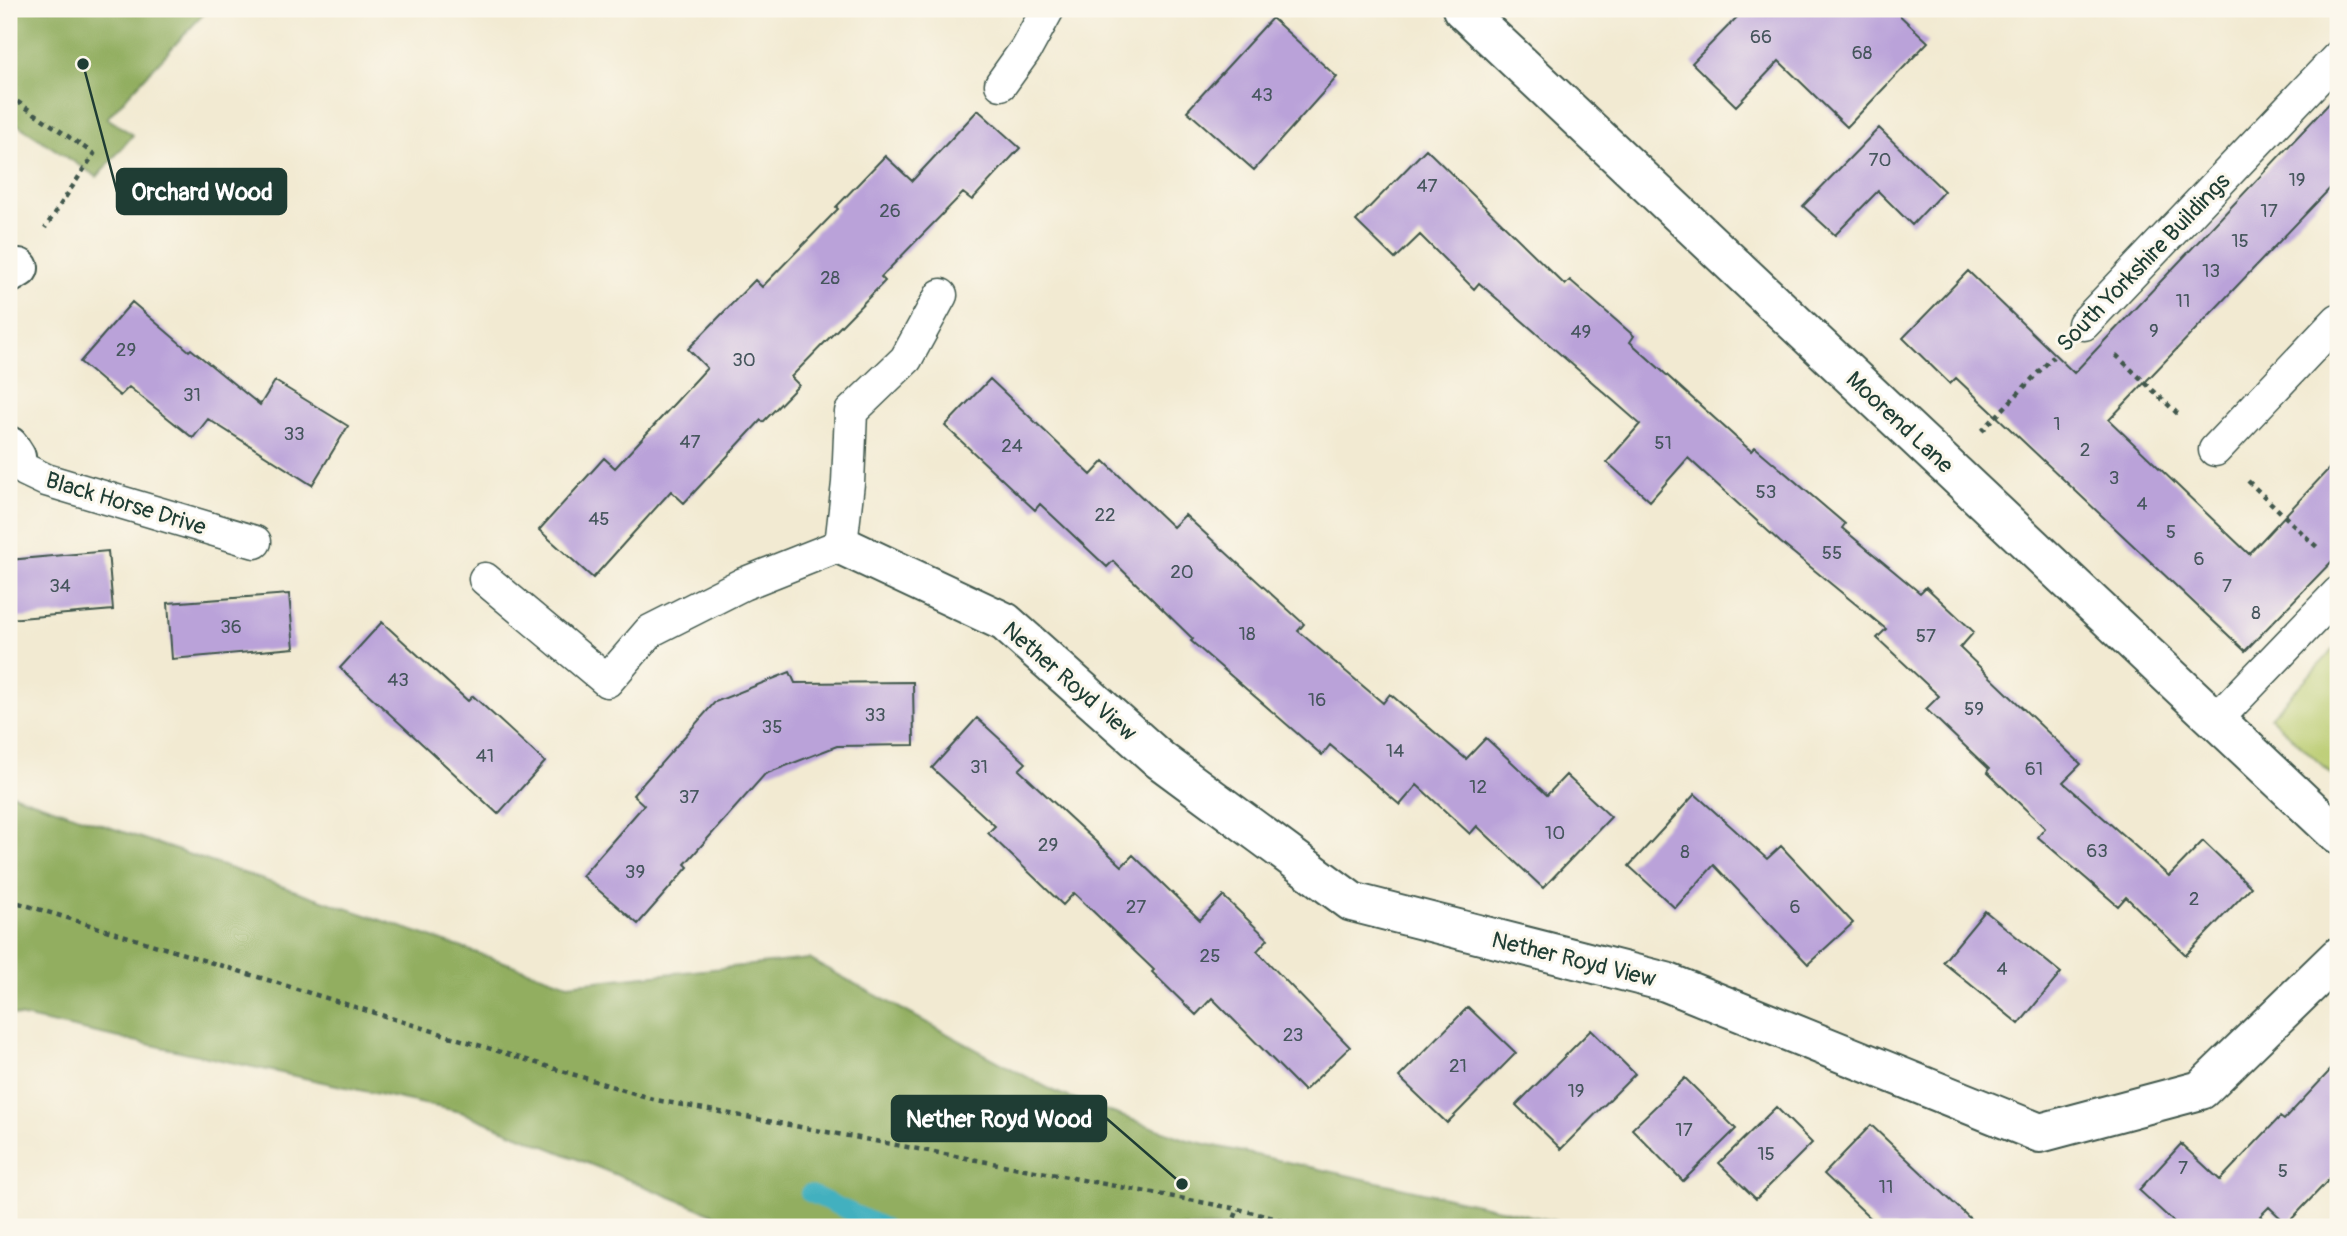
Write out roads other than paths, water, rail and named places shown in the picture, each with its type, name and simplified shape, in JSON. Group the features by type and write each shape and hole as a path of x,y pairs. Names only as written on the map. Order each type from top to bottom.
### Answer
{"street":[{"name":"Moorend Lane","path":"1462,9 2338,835"},
{"name":"Nether Royd View","path":"841,545 1005,622 1160,760 1352,902 1666,982 2040,1133 2201,1090 2338,957"}],"lane":[{"path":"1001,84 1026,49 1048,9"},
{"name":"South Yorkshire Buildings","path":"2084,324 2338,57"},
{"path":"485,579 607,681 650,631 743,584 841,545 848,483 851,411 906,359 941,295"},
{"path":"2215,450 2338,320"},
{"name":"Black Horse Drive","path":"12,451 25,470 47,480 255,542"},
{"path":"2217,720 2338,593"}],"waterway":[{"path":"809,1193 884,1227"}],"place":[{"name":"Orchard Wood","path":"83,64"},
{"name":"Nether Royd Wood","path":"1182,1184"}]}
